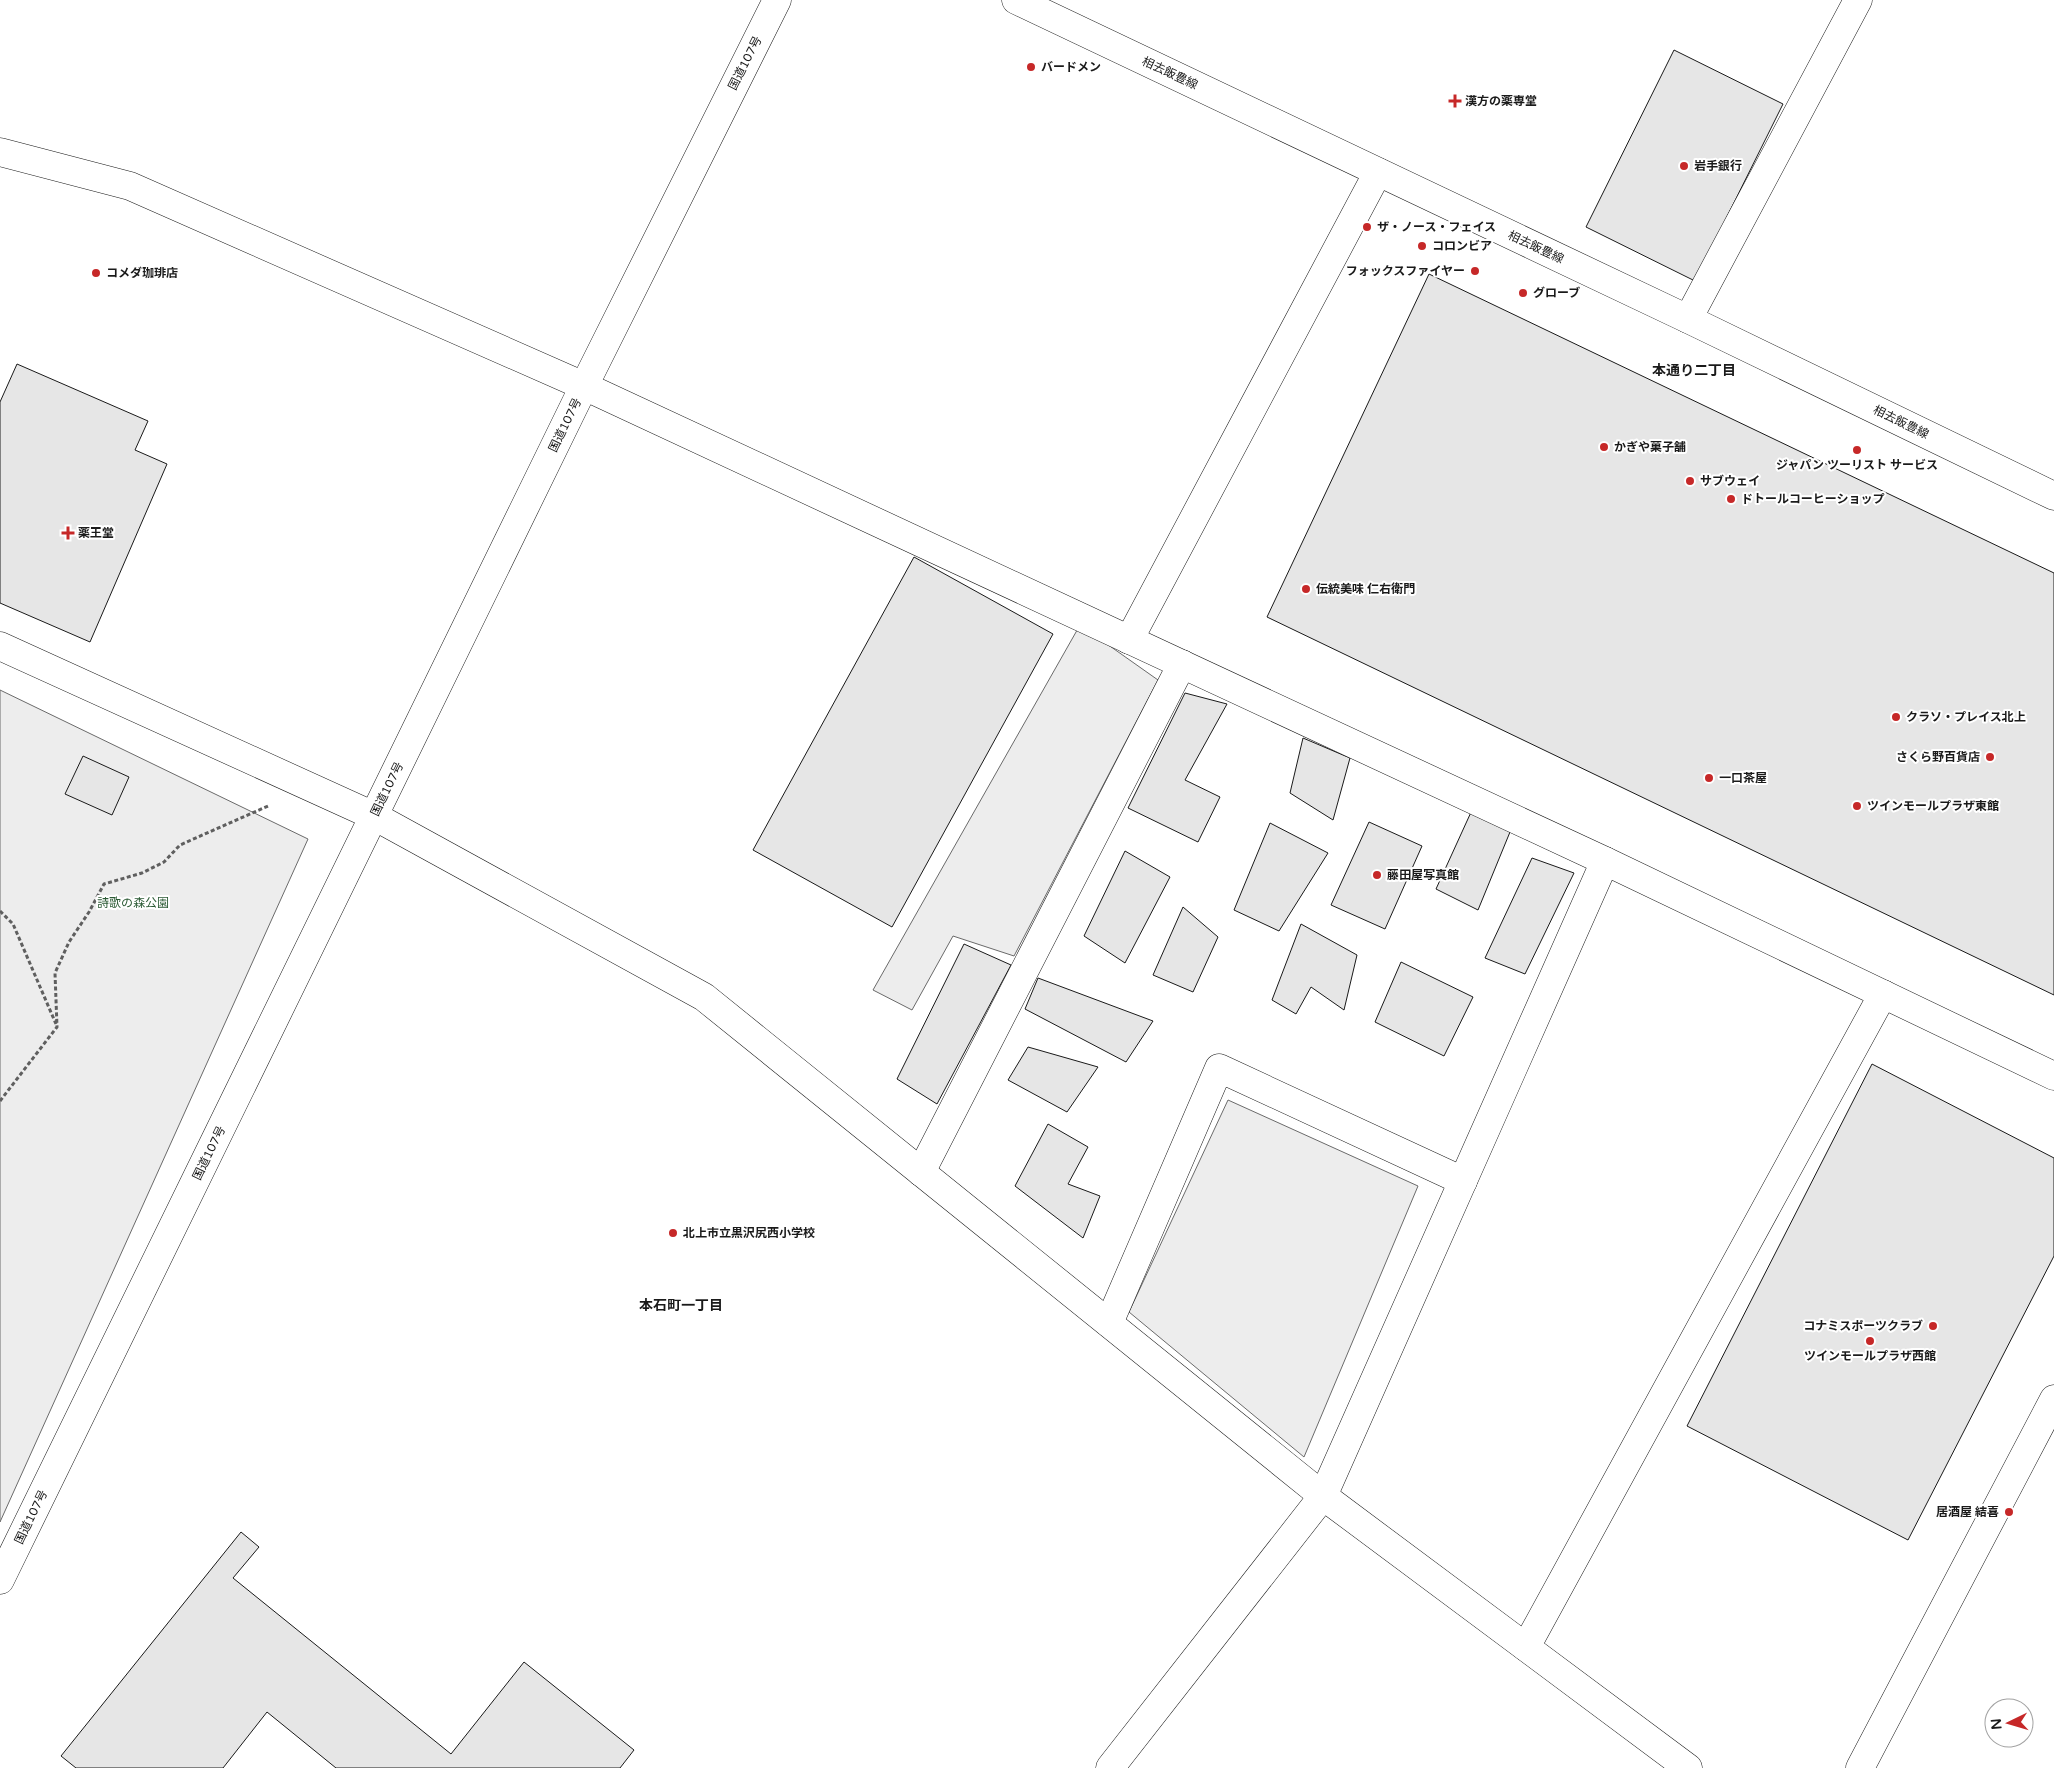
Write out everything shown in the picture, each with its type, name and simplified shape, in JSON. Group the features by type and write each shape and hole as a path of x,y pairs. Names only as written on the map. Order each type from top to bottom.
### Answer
{"main road":[{"name":"国道107号","path":"0,1580 584,386 777,0"},
{"name":"相去飯豊線","path":"1016,0 1688,319 2054,496"},
{"path":"1688,319 1858,0"},
{"path":"0,152 130,186 584,386 1605,861 2054,1076"},
{"path":"1129,640 1378,172"},
{"path":"0,646 374,816 704,997 1323,1496 1688,1768"},
{"path":"921,1172 1182,664"},
{"path":"1110,1768 1323,1496 1605,861"},
{"path":"1526,1647 1883,994"},
{"path":"1109,1323 1220,1068 1463,1181"},
{"path":"1860,1768 2054,1399"}],"path":[{"path":"0,1101 57,1027 56,973 69,942 89,912 104,884 142,873 164,862 180,845 310,787"},
{"path":"0,911 13,924 57,1027"}],"shaded area":[{"path":"1080,625 1158,680 1014,956 953,936 912,1010 873,990"},
{"name":"詩歌の森公園","path":"0,690 308,839 0,1522"},
{"path":"1228,1100 1418,1186 1304,1457 1129,1312"}],"building":[{"name":"岩手銀行","path":"1674,50 1783,104 1695,281 1586,227"},
{"name":"ツインモールプラザ東館","path":"1429,274 2054,573 2054,995 1267,617"},
{"name":"薬王堂","path":"17,364 148,421 135,450 167,464 90,642 0,603 0,402"},
{"path":"914,557 1053,634 892,927 753,850"},
{"path":"1185,693 1227,704 1185,780 1220,797 1198,842 1128,808"},
{"path":"1303,738 1350,758 1333,820 1290,793"},
{"path":"83,756 129,777 112,815 65,794"},
{"path":"1472,810 1510,832 1478,910 1436,889"},
{"name":"藤田屋写真館","path":"1369,822 1422,846 1385,929 1331,905"},
{"path":"1270,823 1328,853 1279,931 1234,910"},
{"path":"1125,851 1170,877 1125,963 1084,936"},
{"path":"1532,858 1574,873 1525,974 1485,958"},
{"path":"1183,907 1218,937 1193,992 1153,975"},
{"path":"1301,924 1357,955 1344,1010 1311,987 1296,1014 1272,1000"},
{"path":"964,944 1011,965 937,1104 897,1079"},
{"path":"1401,962 1473,997 1444,1056 1375,1022"},
{"path":"1038,978 1153,1021 1126,1062 1025,1009"},
{"path":"1028,1047 1098,1067 1067,1112 1008,1080"},
{"name":"ツインモールプラザ西館","path":"1872,1064 2054,1158 2054,1256 1908,1540 1687,1426"},
{"path":"1048,1124 1088,1147 1068,1184 1100,1196 1083,1238 1015,1186"},
{"path":"241,1532 259,1547 233,1578 451,1754 524,1662 634,1750 620,1768 336,1768 267,1712 223,1768 76,1768 61,1756"}],"place":[{"name":"バードメン","path":"1031,67"},
{"name":"漢方の薬専堂","path":"1455,101"},
{"name":"岩手銀行","path":"1684,166"},
{"name":"ザ・ノース・フェイス","path":"1367,227"},
{"name":"コロンビア","path":"1422,246"},
{"name":"フォックスファイヤー","path":"1475,271"},
{"name":"コメダ珈琲店","path":"96,273"},
{"name":"グローブ","path":"1523,293"},
{"name":"かぎや菓子舗","path":"1604,447"},
{"name":"ジャパン ツーリスト サービス","path":"1857,450"},
{"name":"サブウェイ","path":"1690,481"},
{"name":"ドトールコーヒーショップ","path":"1731,499"},
{"name":"薬王堂","path":"68,533"},
{"name":"伝統美味 仁右衛門","path":"1306,589"},
{"name":"クラソ・プレイス北上","path":"1896,717"},
{"name":"さくら野百貨店","path":"1990,757"},
{"name":"一口茶屋","path":"1709,778"},
{"name":"ツインモールプラザ東館","path":"1857,806"},
{"name":"藤田屋写真館","path":"1377,875"},
{"name":"北上市立黒沢尻西小学校","path":"673,1233"},
{"name":"コナミスポーツクラブ","path":"1933,1326"},
{"name":"ツインモールプラザ西館","path":"1870,1341"},
{"name":"居酒屋 結喜","path":"2009,1512"}],"district":[{"name":"本通り二丁目","path":"1694,370"},
{"name":"本石町一丁目","path":"681,1305"}]}
